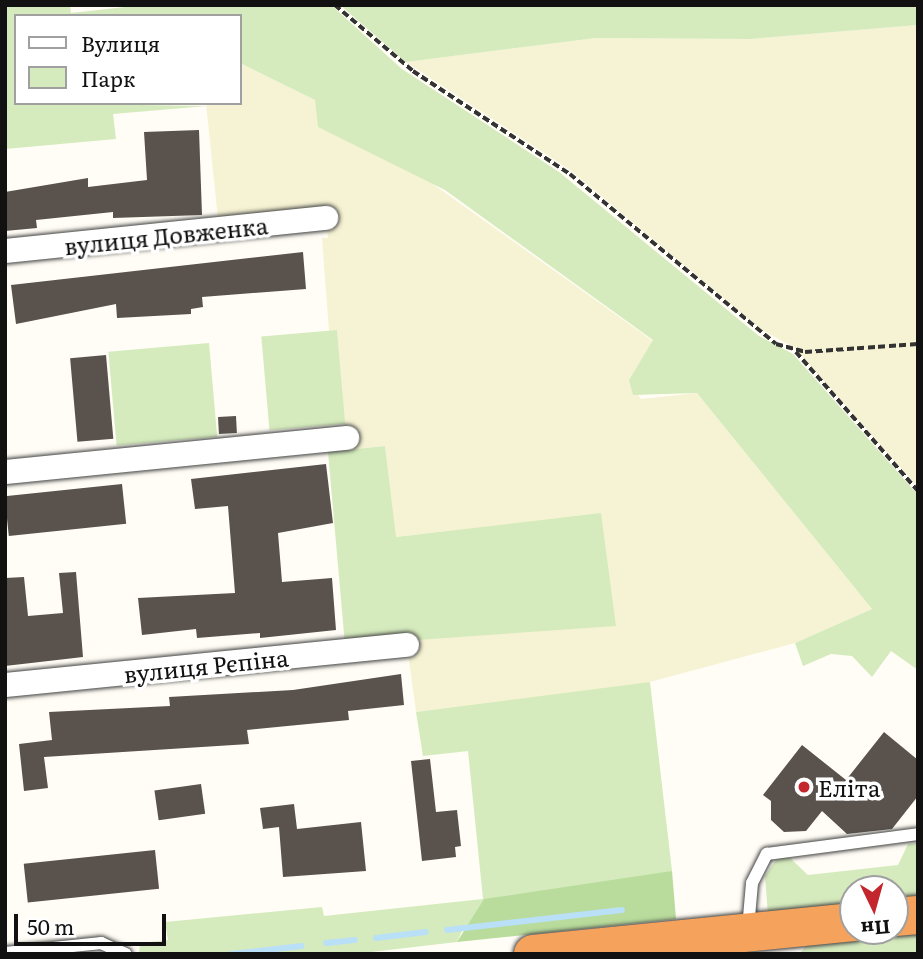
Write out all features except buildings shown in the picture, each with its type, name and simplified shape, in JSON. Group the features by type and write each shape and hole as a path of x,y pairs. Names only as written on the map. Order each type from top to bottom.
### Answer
{"highway":[{"path":"533,954 839,923"}],"street":[{"name":"вулиця Довженка","path":"5,251 326,218"},
{"path":"5,472 347,438"},
{"name":"вулиця Рєпіна","path":"5,685 407,645"}],"lane":[{"path":"748,932 752,883 767,854 918,834"},
{"path":"5,953 101,943 126,954"}],"path":[{"path":"335,5 413,72 570,174 762,334 794,351 918,491"},
{"path":"794,351 918,344"}],"shaded area":[{"path":"918,25 918,487 795,348 762,330 570,170 406,62 596,38 751,39"},
{"path":"242,64 315,100 653,341 629,380 641,399 697,393 872,609 795,643 624,689 416,712 407,645 601,514 395,537 385,446 347,450 337,330 329,331 322,238 328,238 326,219 219,229 206,105 242,105"}],"green space":[{"path":"5,5 70,5 71,13 143,5 331,5 402,69 559,172 759,336 793,354 918,495 918,670 891,651 872,677 852,656 831,654 803,666 795,643 872,609 697,393 633,395 629,380 653,340 445,190 318,127 315,100 242,64 242,14 14,14 14,105 207,106 113,114 116,139 5,149"},
{"path":"340,5 918,5 918,25 751,39 596,38 406,62"},
{"path":"337,330 345,424 269,430 261,337"},
{"path":"209,343 217,437 117,445 108,352"},
{"path":"385,446 396,537 601,513 616,626 345,645 328,452"},
{"path":"650,682 672,871 462,931 457,942 354,954 139,954 140,943 168,940 165,922 322,907 324,916 483,899 468,751 423,756 416,712"},
{"path":"918,843 918,901 909,902 909,875 839,875 839,908 768,915 765,876 776,860 788,856 808,875 898,865 908,844"},
{"path":"672,871 676,919 457,942 484,899"},
{"path":"918,933 918,954 799,954 808,944 839,941 839,945 909,945 909,934"}],"waterway":[{"path":"447,930 622,910"},
{"path":"376,938 426,932"},
{"path":"326,943 355,940"},
{"path":"231,954 302,946"}],"place":[{"name":"Еліта","path":"804,787"}]}
